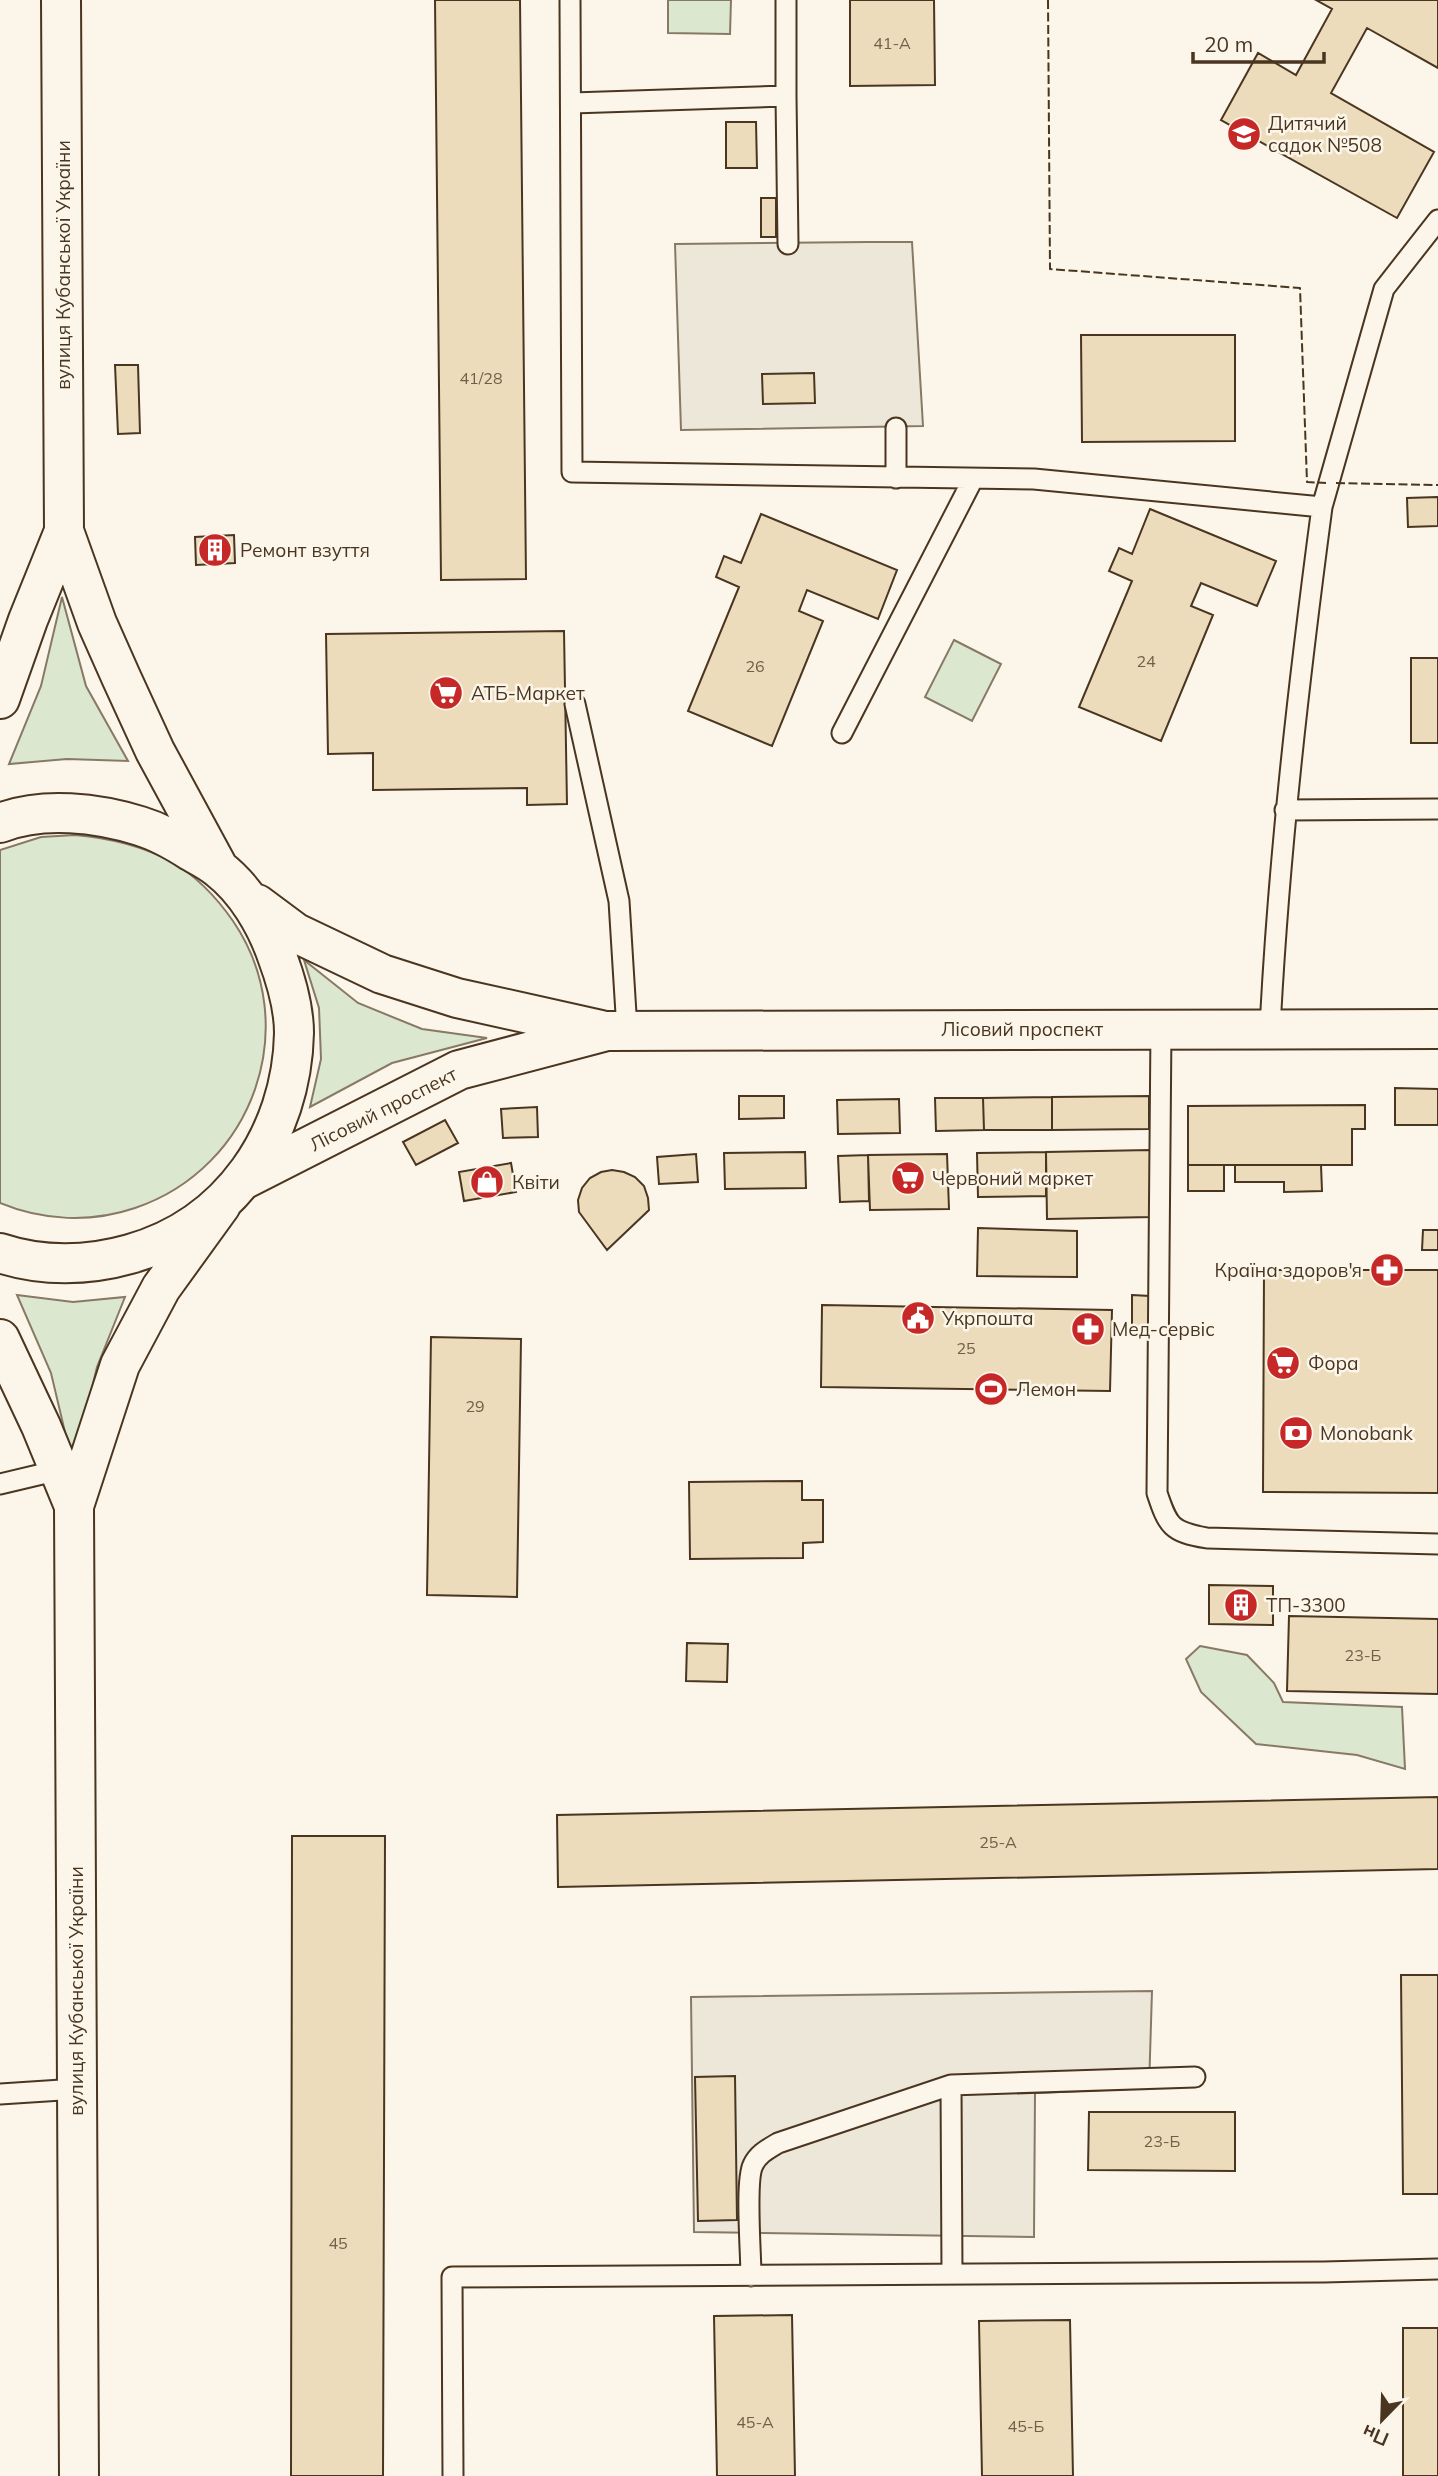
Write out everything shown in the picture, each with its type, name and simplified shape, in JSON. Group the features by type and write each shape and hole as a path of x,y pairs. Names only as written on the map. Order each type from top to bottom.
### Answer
{"street":[{"name":"вулиця Кубанської України","path":"61,0 64,531 97,623 155,751 231,881 271,940 287,985 294,1031 290,1078 278,1122 233,1192 161,1288 120,1365 74,1506 79,2476"},
{"name":"вулиця Кубанської України","path":"0,699 64,531"},
{"name":"Лісовий проспект","path":"0,824 59,813 110,817 160,832 231,881 296,933 382,974 457,998 617,1030 1438,1029"},
{"name":"Лісовий проспект","path":"233,1192 459,1070 617,1030"},
{"path":"0,1253 18,1259 62,1264 106,1261 159,1244 188,1230 233,1192"},
{"name":"вулиця Кубанської України","path":"0,1339 74,1506"}],"lane":[{"path":"570,0 572,472 1034,479 1322,507"},
{"path":"786,0 788,244"},
{"path":"572,103 786,96"},
{"path":"1270,1028 1285,810 1322,507 1384,289 1438,220"},
{"path":"896,428 896,478"},
{"path":"842,733 974,479"},
{"path":"575,704 619,901 617,1030"},
{"path":"1285,810 1438,809"},
{"path":"1161,1028 1157,1493 1167,1522 1188,1535 1207,1538 1438,1544"},
{"path":"0,1484 59,1470"},
{"path":"751,2276 752,2166 762,2152 778,2143 951,2085 1195,2077"},
{"path":"951,2085 952,2274"},
{"path":"0,2094 77,2089"},
{"path":"453,2476 452,2277 1438,2269"}],"green space":[{"path":"668,0 731,0 730,34 668,33"},
{"path":"62,597 86,686 128,761 67,759 9,764 41,686"},
{"path":"954,640 1001,664 972,721 925,697"},
{"path":"75,835 125,843 149,851 172,862 198,881 233,921 254,962 264,1004 265,1047 255,1088 237,1127 210,1161 176,1188 135,1208 84,1218 33,1213 0,1203 0,850 41,837"},
{"path":"304,960 358,1003 422,1029 487,1038 392,1063 310,1107 321,1059 319,1008"},
{"path":"17,1295 73,1302 125,1297 97,1367 73,1466 51,1373"},
{"path":"1200,1646 1247,1655 1274,1683 1283,1702 1402,1707 1405,1769 1357,1755 1256,1744 1201,1692 1186,1659"}],"shaded area":[{"path":"912,242 923,426 681,430 675,244"},
{"path":"1152,1991 1149,2088 1035,2093 1034,2237 694,2232 691,1997"}],"building":[{"path":"435,0 520,0 526,579 441,580"},
{"path":"850,0 934,0 935,85 850,86"},
{"path":"1316,0 1438,0 1438,68 1367,28 1331,93 1434,152 1397,218 1221,120 1258,53 1296,75 1332,9"},
{"path":"726,122 756,122 757,168 726,168"},
{"path":"761,198 776,198 776,237 761,237"},
{"path":"1081,335 1235,335 1235,441 1082,442"},
{"path":"115,365 138,365 140,433 118,434"},
{"path":"814,373 815,403 763,404 762,374"},
{"path":"1438,497 1438,526 1408,527 1407,498"},
{"path":"1150,509 1276,561 1257,606 1201,583 1191,606 1213,615 1161,741 1079,707 1132,581 1109,571 1119,548 1132,554"},
{"path":"761,514 897,570 878,619 807,590 799,611 823,621 772,746 688,711 739,587 716,577 724,556 741,563"},
{"name":"Ремонт взуття","path":"234,535 235,563 196,565 195,537"},
{"name":"АТБ-Маркет","path":"564,631 567,804 527,805 527,788 373,790 373,753 328,754 326,634"},
{"path":"1411,658 1438,658 1438,743 1411,743"},
{"path":"1395,1088 1438,1089 1438,1125 1395,1125"},
{"path":"739,1096 784,1096 784,1118 739,1119"},
{"path":"1149,1096 1149,1129 1052,1130 1052,1097"},
{"path":"1052,1097 1052,1130 984,1130 983,1098"},
{"path":"935,1098 983,1098 984,1130 936,1131"},
{"path":"899,1099 900,1133 838,1134 837,1100"},
{"path":"1365,1105 1365,1129 1352,1129 1352,1165 1188,1165 1188,1106"},
{"path":"537,1107 538,1137 503,1138 501,1109"},
{"path":"445,1120 458,1143 416,1165 403,1142"},
{"path":"1150,1150 1152,1217 1047,1219 1046,1152"},
{"path":"805,1152 806,1188 725,1189 724,1153"},
{"path":"1046,1152 1046,1196 978,1197 977,1153"},
{"path":"696,1154 698,1182 659,1184 657,1157"},
{"name":"Червоний маркет","path":"947,1154 949,1209 870,1210 868,1155"},
{"path":"868,1155 869,1201 840,1202 838,1156"},
{"name":"Квіти","path":"511,1163 516,1192 464,1201 459,1172"},
{"path":"1188,1165 1224,1165 1224,1191 1188,1191"},
{"path":"1235,1165 1321,1165 1322,1191 1284,1192 1284,1182 1235,1182"},
{"path":"612,1170 635,1177 644,1186 649,1210 607,1250 579,1212 578,1200 582,1188 590,1178"},
{"path":"978,1228 1077,1231 1077,1277 977,1276"},
{"path":"1423,1230 1438,1230 1438,1250 1422,1250"},
{"path":"1264,1270 1438,1270 1438,1493 1263,1492"},
{"path":"1132,1295 1150,1296 1149,1329 1132,1328"},
{"path":"822,1305 1112,1310 1110,1391 821,1387"},
{"path":"431,1337 521,1339 517,1597 427,1595"},
{"path":"802,1481 802,1500 823,1500 823,1542 803,1543 803,1558 690,1559 689,1482"},
{"name":"ТП-3300","path":"1209,1585 1273,1586 1273,1625 1209,1624"},
{"path":"1289,1616 1438,1619 1438,1694 1287,1691"},
{"path":"687,1643 728,1644 727,1682 686,1681"},
{"path":"1438,1797 1438,1869 558,1887 557,1815"},
{"path":"292,1836 385,1836 383,2476 291,2476"},
{"path":"1401,1975 1438,1975 1438,2194 1403,2194"},
{"path":"735,2076 737,2220 698,2221 695,2077"},
{"path":"1089,2112 1235,2112 1235,2171 1088,2170"},
{"path":"792,2315 795,2476 717,2476 714,2316"},
{"path":"1070,2320 1073,2476 982,2476 979,2321"},
{"path":"1403,2328 1438,2328 1438,2476 1403,2476"}],"fence":[{"path":"1048,0 1050,269 1300,288 1307,482 1326,483"},
{"path":"1336,483 1438,485"}],"place":[{"name":"Дитячий садок №508","path":"1244,134"},
{"name":"Ремонт взуття","path":"215,550"},
{"name":"АТБ-Маркет","path":"446,693"},
{"name":"Червоний маркет","path":"908,1178"},
{"name":"Квіти","path":"487,1182"},
{"name":"Країна здоров'я","path":"1387,1270"},
{"name":"Укрпошта","path":"918,1318"},
{"name":"Мед-сервіс","path":"1088,1329"},
{"name":"Фора","path":"1283,1363"},
{"name":"Лемон","path":"991,1389"},
{"name":"Monobank","path":"1296,1433"},
{"name":"ТП-3300","path":"1241,1605"}]}
